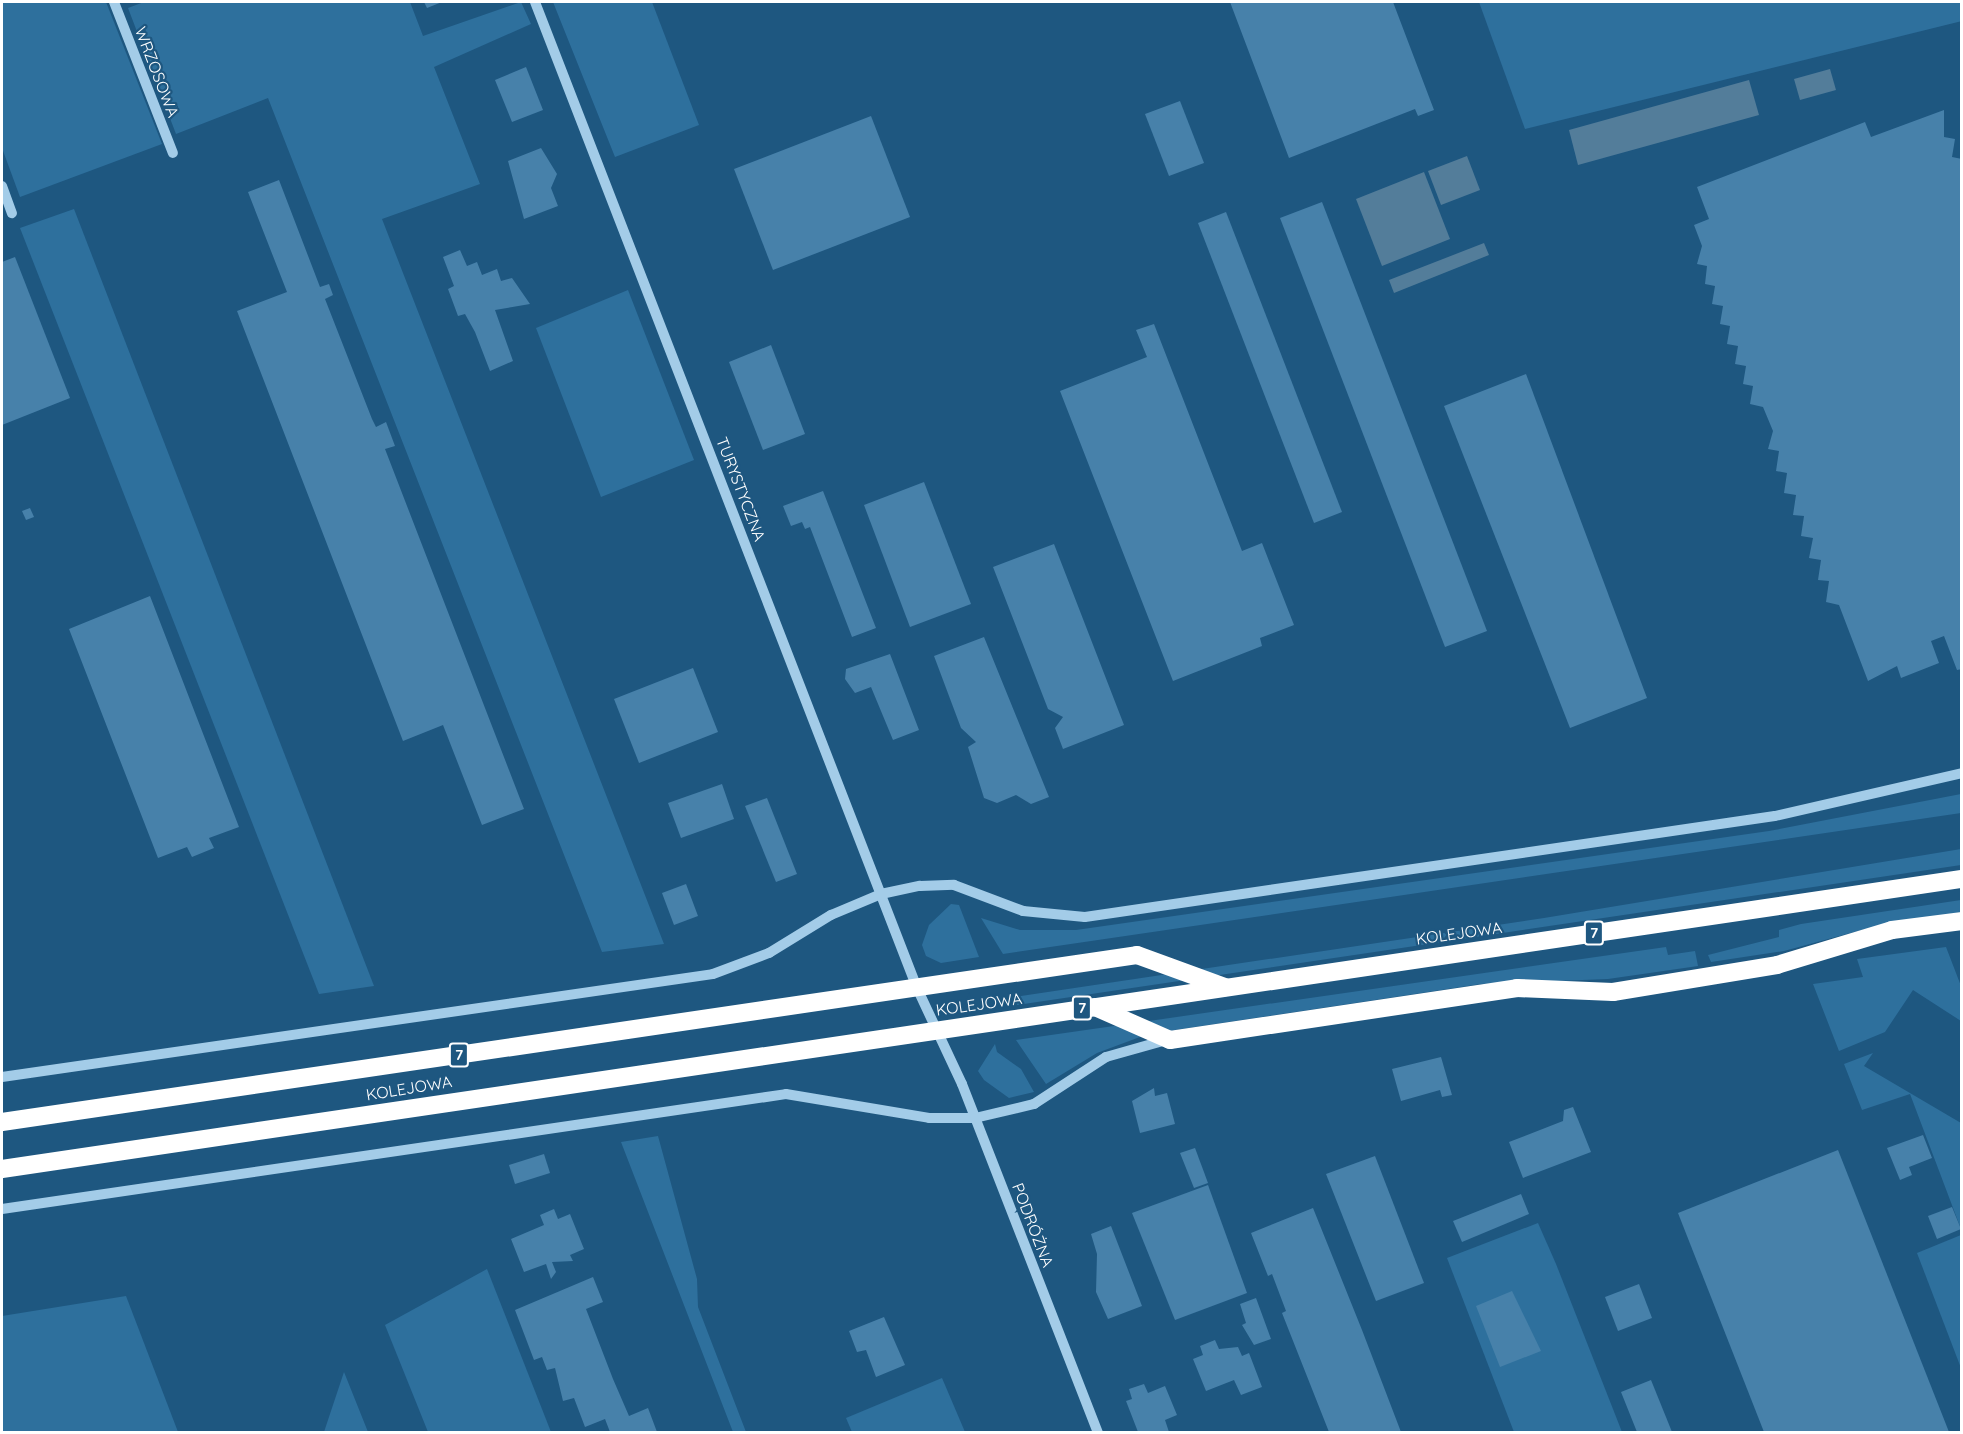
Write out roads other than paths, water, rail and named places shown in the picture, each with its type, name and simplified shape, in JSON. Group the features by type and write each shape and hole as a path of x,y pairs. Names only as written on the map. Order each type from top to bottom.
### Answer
{"highway":[{"name":"KOLEJOWA","path":"2,1168 1962,879"},
{"path":"1095,1006 1170,1040 1518,988 1613,992 1777,965 1892,930 1962,921"},
{"name":"KOLEJOWA","path":"2,1122 1137,956 1226,987"}],"street":[{"name":"WRZOSOWA","path":"114,2 173,153"},
{"name":"TURYSTYCZNA","path":"535,2 917,988 938,1030"},
{"path":"2,186 12,213"},
{"path":"2,1077 713,974 769,952 831,915 881,894 954,885 1023,911 1085,917 1775,816 1962,773"},
{"name":"PODRÓŻNA","path":"938,1030 975,1118 1098,1432"},
{"path":"2,1209 786,1094 929,1119 975,1118 1034,1104 1106,1057 1170,1040"}]}
